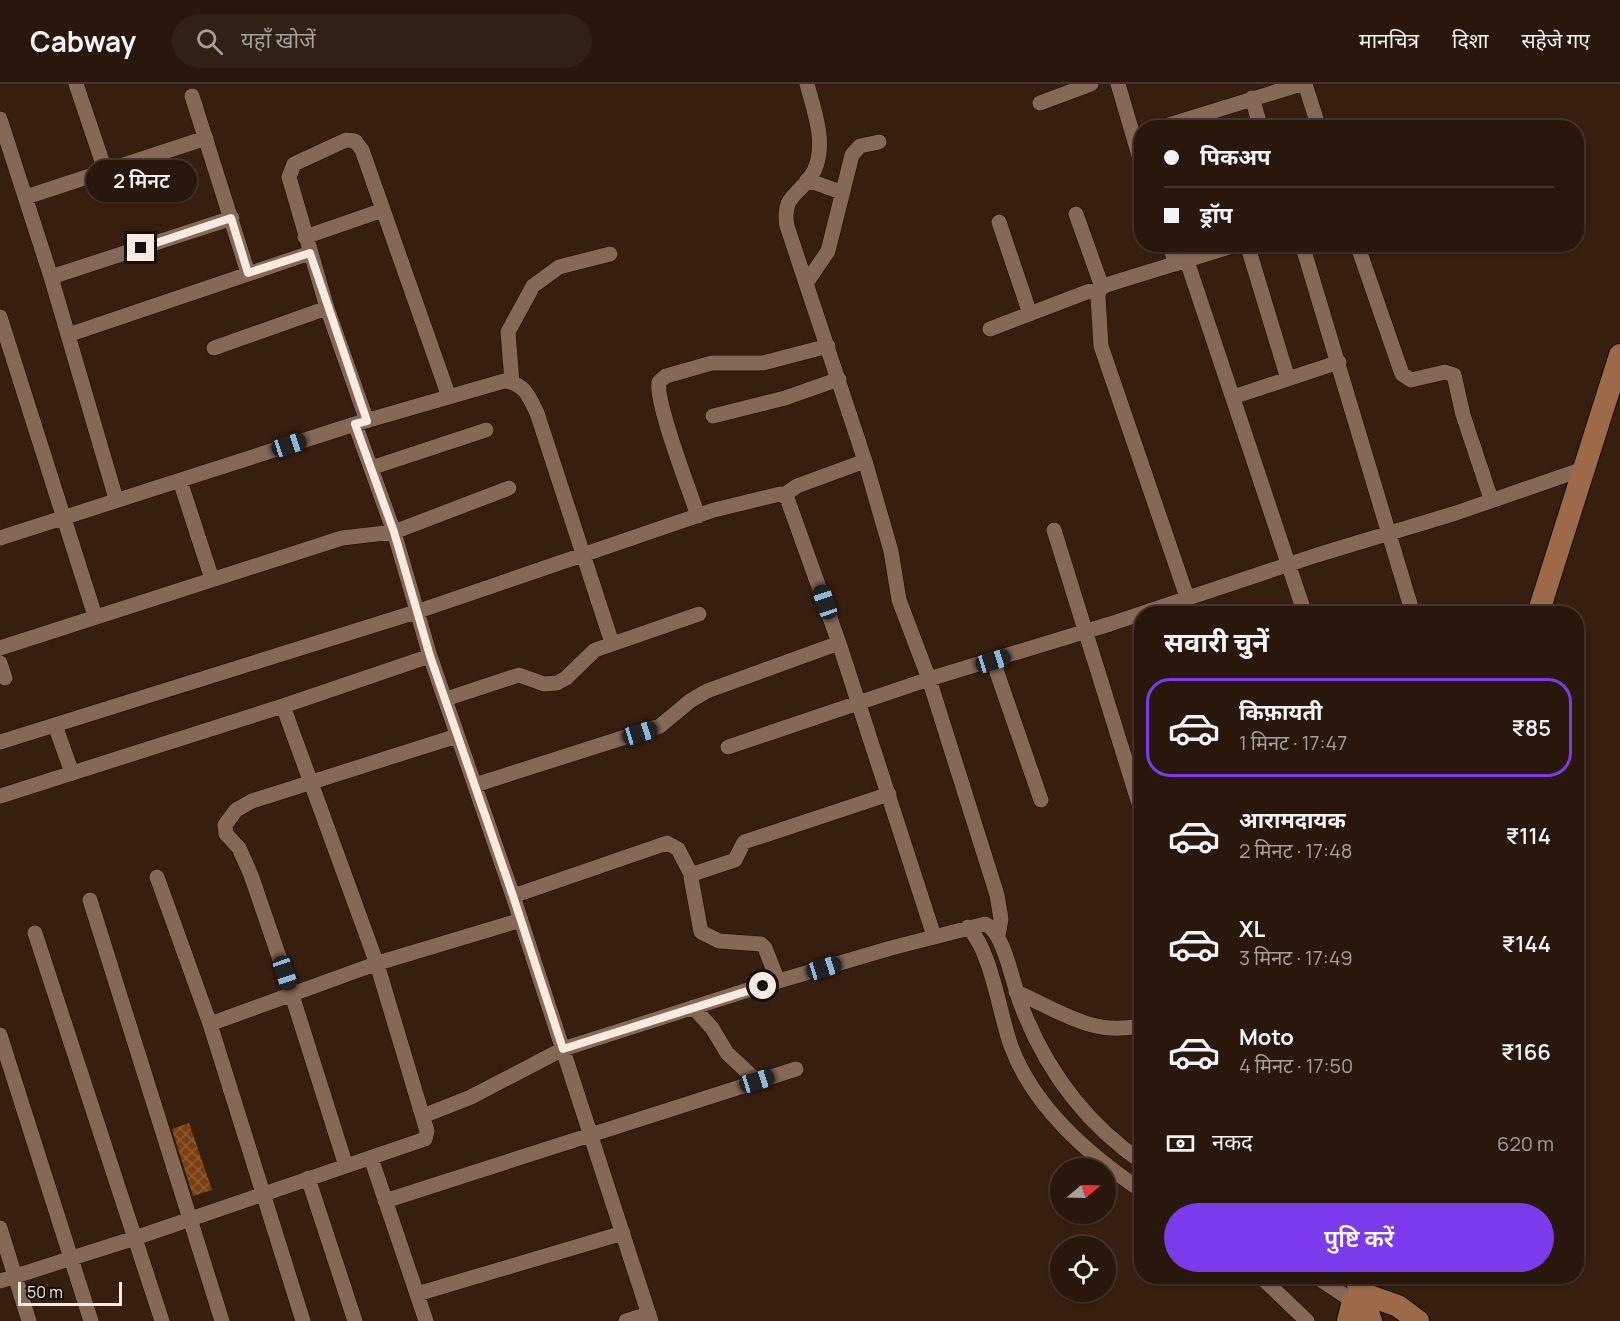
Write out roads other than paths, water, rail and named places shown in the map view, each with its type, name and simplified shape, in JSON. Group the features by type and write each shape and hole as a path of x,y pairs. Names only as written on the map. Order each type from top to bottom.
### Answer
{"street":[{"path":"76,84 105,170"},
{"path":"807,84 820,142 818,160 807,180 791,196 785,218 865,461 891,551 899,600 929,679 997,896 1001,919 998,936"},
{"path":"1040,103 1091,84"},
{"path":"1118,84 1134,129"},
{"path":"1184,120 1303,84 1316,120"},
{"path":"192,96 248,273"},
{"path":"1251,98 1258,120"},
{"path":"0,119 51,277 116,500"},
{"path":"26,197 206,138"},
{"path":"449,397 359,144 352,140 330,146 294,164 290,170 290,184 361,422 371,468 394,532 430,656 521,920 650,1318 626,1321"},
{"path":"807,282 828,251 841,192 856,149 879,142"},
{"path":"807,180 841,192"},
{"path":"305,237 383,210"},
{"path":"1076,214 1101,289 1098,323 1101,346 1187,597"},
{"path":"51,277 231,218"},
{"path":"999,222 1030,314"},
{"path":"1175,252 1182,262 1233,397 1303,606"},
{"path":"990,329 1087,291 1101,289 1214,252"},
{"path":"1249,252 1288,379"},
{"path":"1305,252 1411,606"},
{"path":"1360,252 1402,374 1411,380 1445,372 1454,375 1463,415 1491,499"},
{"path":"68,335 310,253"},
{"path":"512,382 508,332 533,286 559,267 610,254"},
{"path":"214,348 327,308"},
{"path":"0,317 95,616"},
{"path":"698,516 668,426 658,391 659,382 666,376 712,363 763,363 828,346"},
{"path":"1540,606 1620,355"},
{"path":"1233,397 1339,362"},
{"path":"713,416 785,398 839,379"},
{"path":"0,538 361,422 504,381 512,382 525,390 537,413 612,643"},
{"path":"371,468 486,430"},
{"path":"0,742 416,612 698,516 770,494 784,495 797,486 865,461"},
{"path":"1161,606 1456,513 1582,469"},
{"path":"180,481 212,579"},
{"path":"0,648 342,538 394,532 509,488"},
{"path":"784,495 839,643 934,936"},
{"path":"1054,530 1134,788"},
{"path":"446,699 519,675 544,684 557,682 566,678 588,654 612,643 699,614"},
{"path":"728,747 929,679 1134,615"},
{"path":"475,785 660,726 690,701 707,691 839,643"},
{"path":"0,796 283,706 430,656"},
{"path":"993,661 1041,800"},
{"path":"0,1281 135,1238 426,1138 427,1131 423,1116 377,964 283,706"},
{"path":"55,725 72,773"},
{"path":"346,1166 291,992 242,853 226,834 225,825 236,810 252,801 312,784 457,736"},
{"path":"692,876 735,860 744,842 889,794"},
{"path":"513,896 667,843 678,849 692,876 690,882 701,932 719,941 761,944 765,948 778,981"},
{"path":"157,877 210,1024 303,1321"},
{"path":"90,900 222,1321"},
{"path":"210,1024 291,992 521,920"},
{"path":"423,1116 463,1101 563,1049 778,981 934,936 985,924 990,926 998,936 1016,992 1039,1049 1054,1074 1095,1121 1134,1155"},
{"path":"968,927 981,945 1012,1049 1027,1076 1046,1105 1075,1137 1096,1158 1134,1185"},
{"path":"35,933 162,1321"},
{"path":"1016,992 1090,1026 1121,1030 1134,1027"},
{"path":"693,1007 712,1028 727,1053 757,1081"},
{"path":"0,1035 91,1321"},
{"path":"385,1201 796,1069"},
{"path":"371,1158 426,1321"},
{"path":"308,1178 355,1321"},
{"path":"0,1228 29,1321"},
{"path":"417,1294 623,1233"},
{"path":"1268,1284 1307,1321"},
{"path":"1329,1284 1354,1299 1371,1321"},
{"path":"1354,1299 1376,1297 1398,1306 1418,1321"}]}
